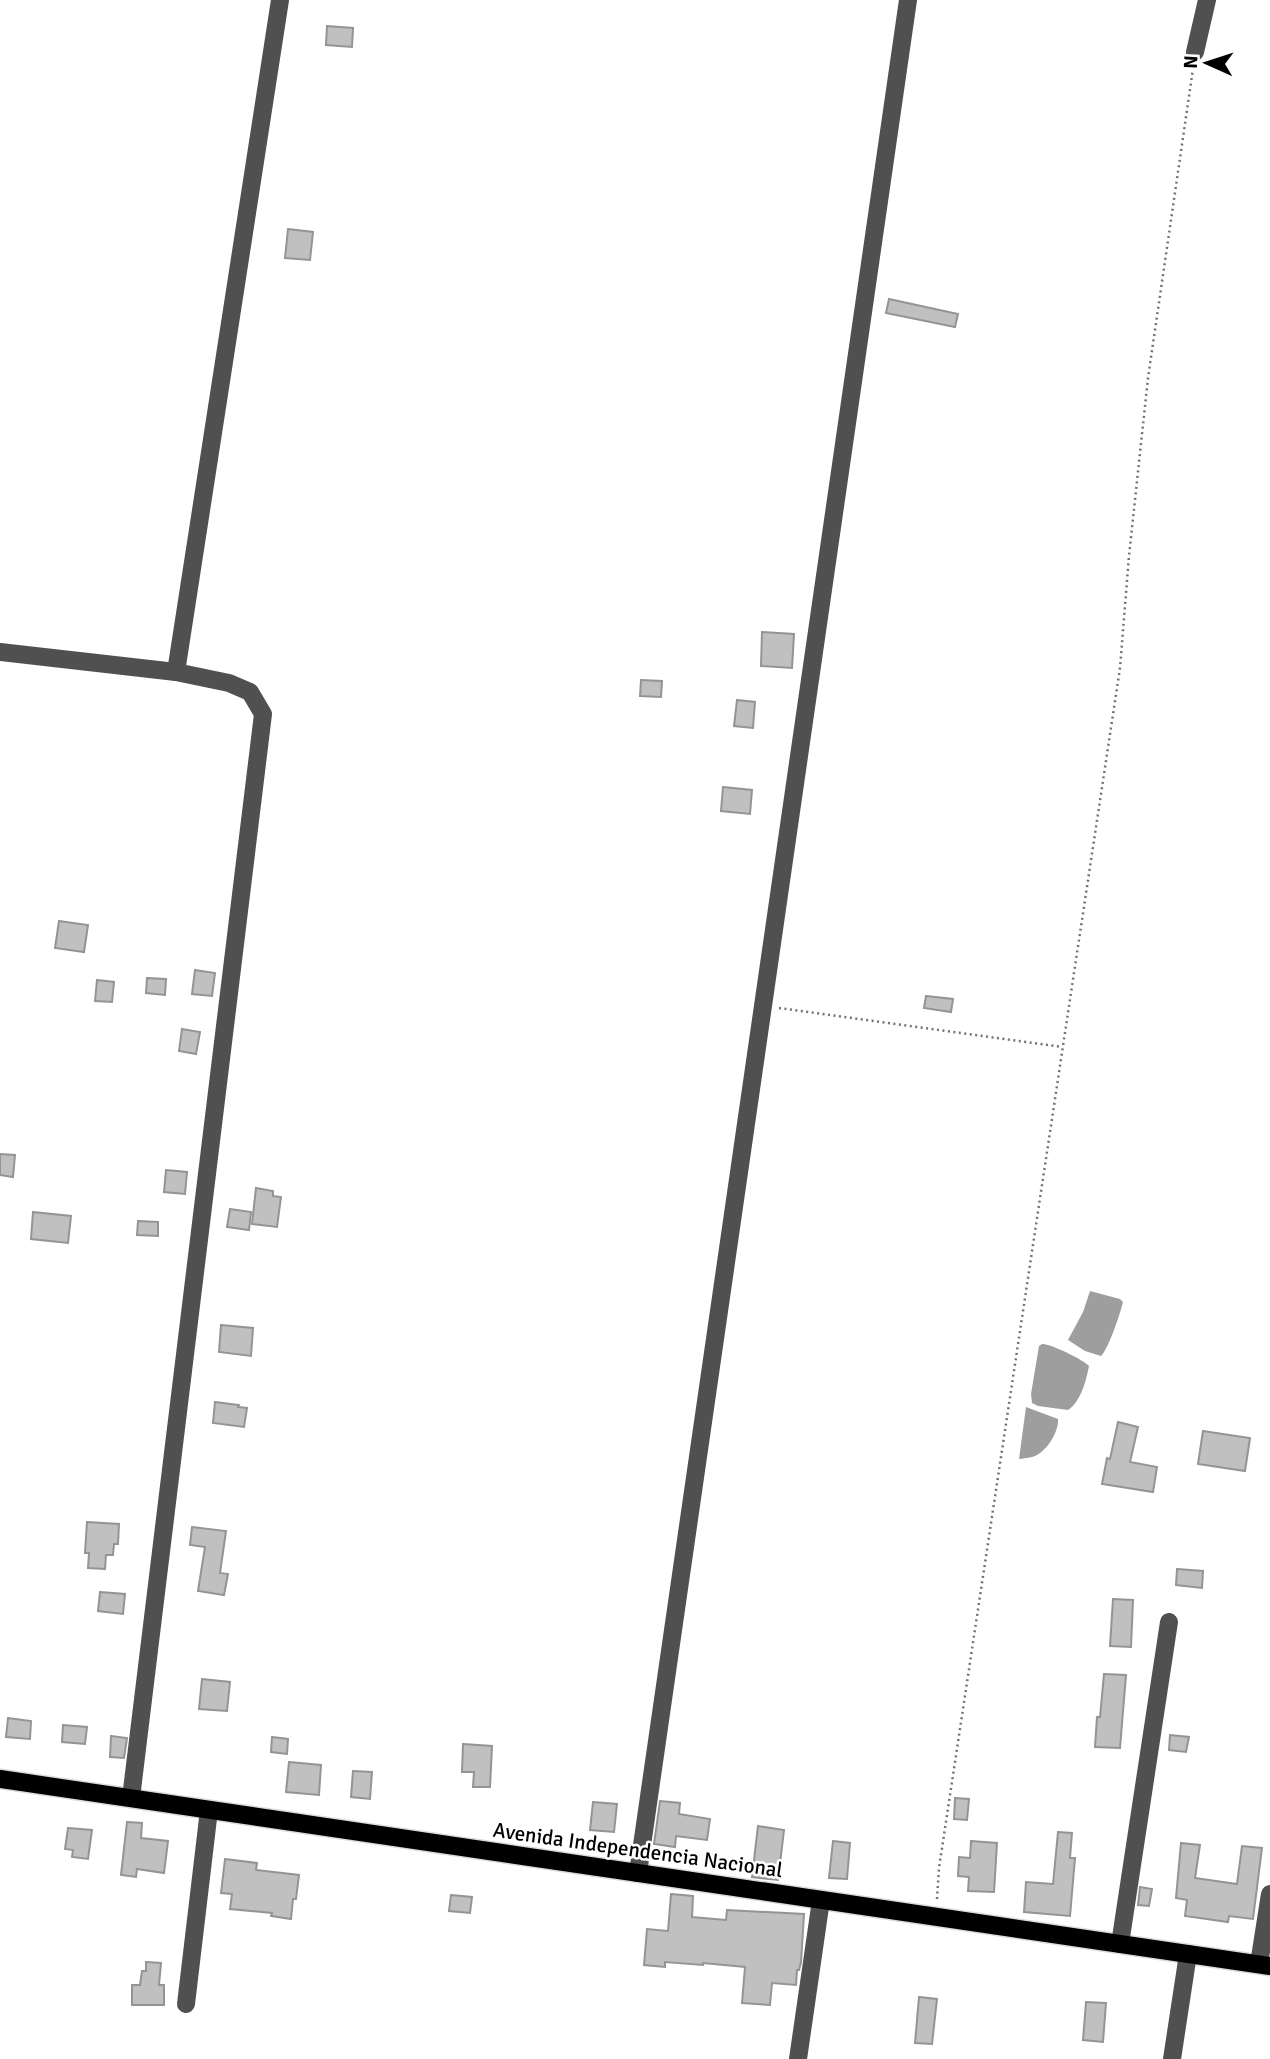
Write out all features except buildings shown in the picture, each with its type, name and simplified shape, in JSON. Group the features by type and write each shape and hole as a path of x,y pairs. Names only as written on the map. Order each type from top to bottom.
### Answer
{"main road":[{"name":"Avenida Independencia Nacional","path":"0,1779 1265,1965"}],"street":[{"path":"176,672 280,0"},
{"path":"638,1873 908,0"},
{"path":"1195,52 1207,0"},
{"path":"0,652 176,672 229,683 250,692 263,714 131,1798"},
{"path":"1120,1944 1169,1622"},
{"path":"186,2004 209,1810"},
{"path":"1265,1965 1270,1894"},
{"path":"798,2059 821,1900"},
{"path":"1172,2059 1188,1954"}],"path":[{"path":"936,1916 939,1868 1120,668 1147,378 1195,52"},
{"path":"762,1006 1062,1046"}],"shaded area":[{"path":"1090,1291 1123,1302 1111,1339 1101,1356 1085,1351 1068,1340 1083,1312"},
{"path":"1042,1344 1066,1352 1089,1366 1080,1396 1068,1410 1032,1403 1039,1346"},
{"path":"1026,1407 1058,1419 1058,1424 1045,1449 1033,1457 1019,1459"}]}
